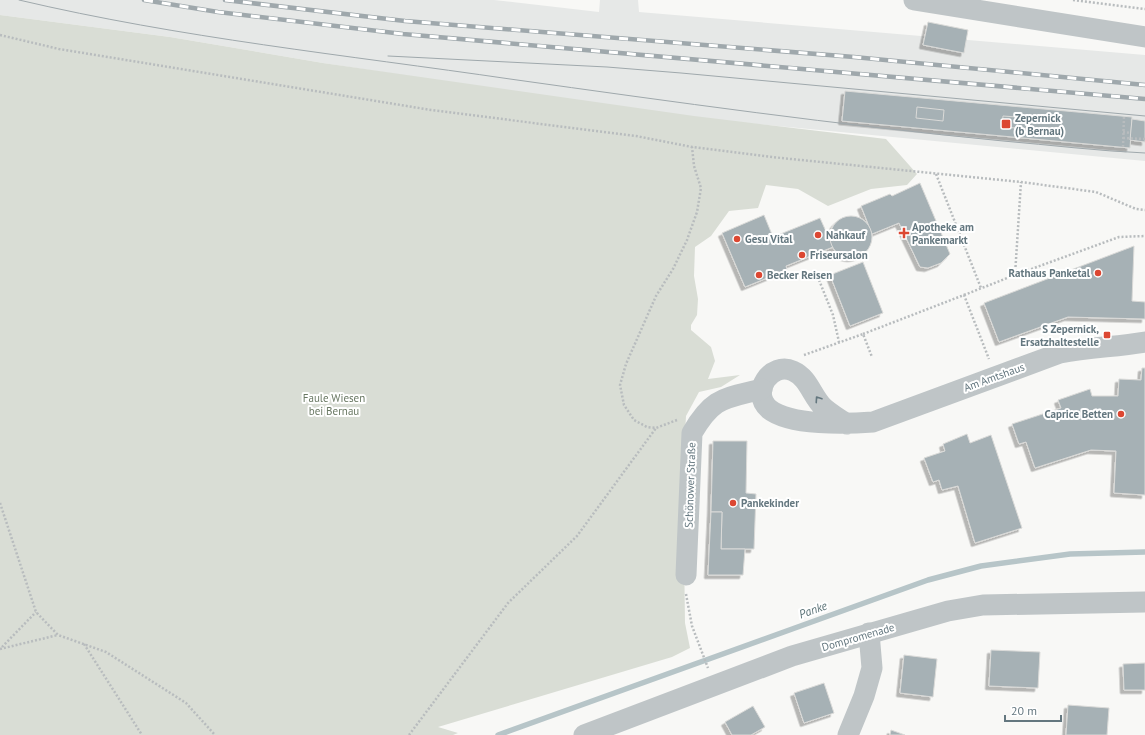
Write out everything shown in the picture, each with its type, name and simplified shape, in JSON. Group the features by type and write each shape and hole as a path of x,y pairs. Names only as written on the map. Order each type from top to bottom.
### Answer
{"street":[{"path":"914,0 1145,37"},
{"name":"Am Amtshaus","path":"762,389 761,397 767,408 778,415 809,421 847,424 873,422 1060,353 1082,348 1128,345 1145,342"},
{"path":"762,389 762,384 769,374 781,370 792,370 801,376 823,407 847,424"},
{"name":"Schönower Straße","path":"686,575 692,434 703,415 712,406 725,399 762,389"},
{"name":"Dompromenade","path":"584,735 792,656 948,611 983,605 1145,602"},
{"path":"848,735 864,696 872,668 869,633"}],"path":[{"path":"1072,0 1145,9"},
{"path":"0,35 59,49 424,109 636,136 692,147 1021,182 1096,192 1136,209 1145,210"},
{"path":"1123,147 1124,118"},
{"path":"1123,132 1131,132"},
{"path":"1123,138 1145,139"},
{"path":"692,147 694,166 701,188 697,212 687,240 673,269 656,296 628,358 620,384 624,405 634,420 647,427 656,428 680,419 703,415"},
{"path":"936,174 981,288"},
{"path":"1015,275 1021,182"},
{"path":"797,357 863,334 1015,275 1120,237 1145,236"},
{"path":"819,280 833,315 839,342"},
{"path":"964,296 996,376"},
{"path":"863,334 872,357"},
{"path":"409,735 508,603 578,536 656,428"},
{"path":"0,503 36,612 58,635 106,652 186,703 215,735"},
{"path":"686,575 686,598 692,626 708,669"},
{"path":"0,649 36,612"},
{"path":"0,649 58,635"},
{"path":"84,644 142,735"}],"shaded area":[{"path":"0,0 494,0 599,12 600,0 638,0 639,12 1145,55 1145,161 682,117 323,63 170,37 0,15"}],"green space":[{"name":"Faule Wiesen bei Bernau","path":"0,15 170,37 323,63 694,116 886,139 917,174 907,185 871,189 828,206 798,189 766,185 758,208 729,211 711,236 695,247 694,276 698,299 697,315 691,325 691,330 711,347 715,361 708,379 740,375 721,387 699,392 686,416 683,469 685,623 690,648 672,657 438,727 458,733 453,735 0,735"}],"building":[{"path":"928,22 968,30 964,53 923,45"},
{"path":"845,91 1132,117 1130,148 842,121"},
{"path":"917,107 944,110 943,121 916,118"},
{"path":"1003,116 1030,118 1029,129 1002,127"},
{"path":"1132,119 1145,121 1145,142 1130,140"},
{"path":"920,183 950,254 941,263 928,268 920,267 899,223 872,234 861,206 890,194 892,196"},
{"path":"764,215 773,237 820,218 833,247 786,266 787,270 745,287 722,233"},
{"path":"847,216 855,216 863,219 869,225 872,237 869,249 863,255 855,258 847,258 839,255 833,249 830,241 830,233 833,225 839,219"},
{"name":"Rathaus Panketal","path":"1134,246 1132,301 1145,302 1145,319 1068,317 999,342 984,303"},
{"path":"863,262 883,313 850,326 830,275"},
{"path":"1142,368 1145,368 1145,495 1114,493 1116,451 1091,450 1035,468 1026,442 1019,444 1012,424 1061,408 1058,400 1090,389 1092,396 1118,396 1119,379 1141,380"},
{"path":"967,434 970,443 991,435 1022,528 975,543 958,486 942,490 939,480 933,482 924,458 945,451 943,444"},
{"name":"Pankekinder","path":"713,441 747,441 746,493 756,494 754,549 721,549 722,512 711,512"},
{"path":"711,512 722,512 721,549 745,549 743,575 708,575"},
{"path":"991,650 1040,652 1038,688 989,686"},
{"path":"904,655 937,659 933,697 900,693"},
{"path":"1145,663 1145,690 1124,690 1123,664"},
{"path":"824,683 834,713 804,723 794,693"},
{"path":"1068,705 1109,708 1107,735 1066,735"},
{"path":"753,706 765,727 751,735 732,735 725,722"},
{"path":"891,730 905,735 890,735"}],"waterway":[{"name":"Panke","path":"498,735 928,580 981,566 1070,554 1145,552"}],"tram line":[{"path":"19,0 141,25 263,45 695,105 941,135 1145,153"},
{"path":"388,56 607,67 1145,116"}],"railway":[{"path":"144,0 218,12 403,34 1145,99"},
{"path":"225,0 405,21 854,57 1145,85"}],"place":[{"name":"Zepernick (b Bernau)","path":"1006,124"},
{"name":"Apotheke am Pankemarkt","path":"904,233"},
{"name":"Nahkauf","path":"818,235"},
{"name":"Gesu Vital","path":"737,239"},
{"name":"Friseursalon","path":"802,255"},
{"name":"Rathaus Panketal","path":"1098,273"},
{"name":"Becker Reisen","path":"759,275"},
{"name":"S Zepernick, Ersatzhaltestelle","path":"1107,335"},
{"name":"Caprice Betten","path":"1121,414"},
{"name":"Pankekinder","path":"733,503"}]}
